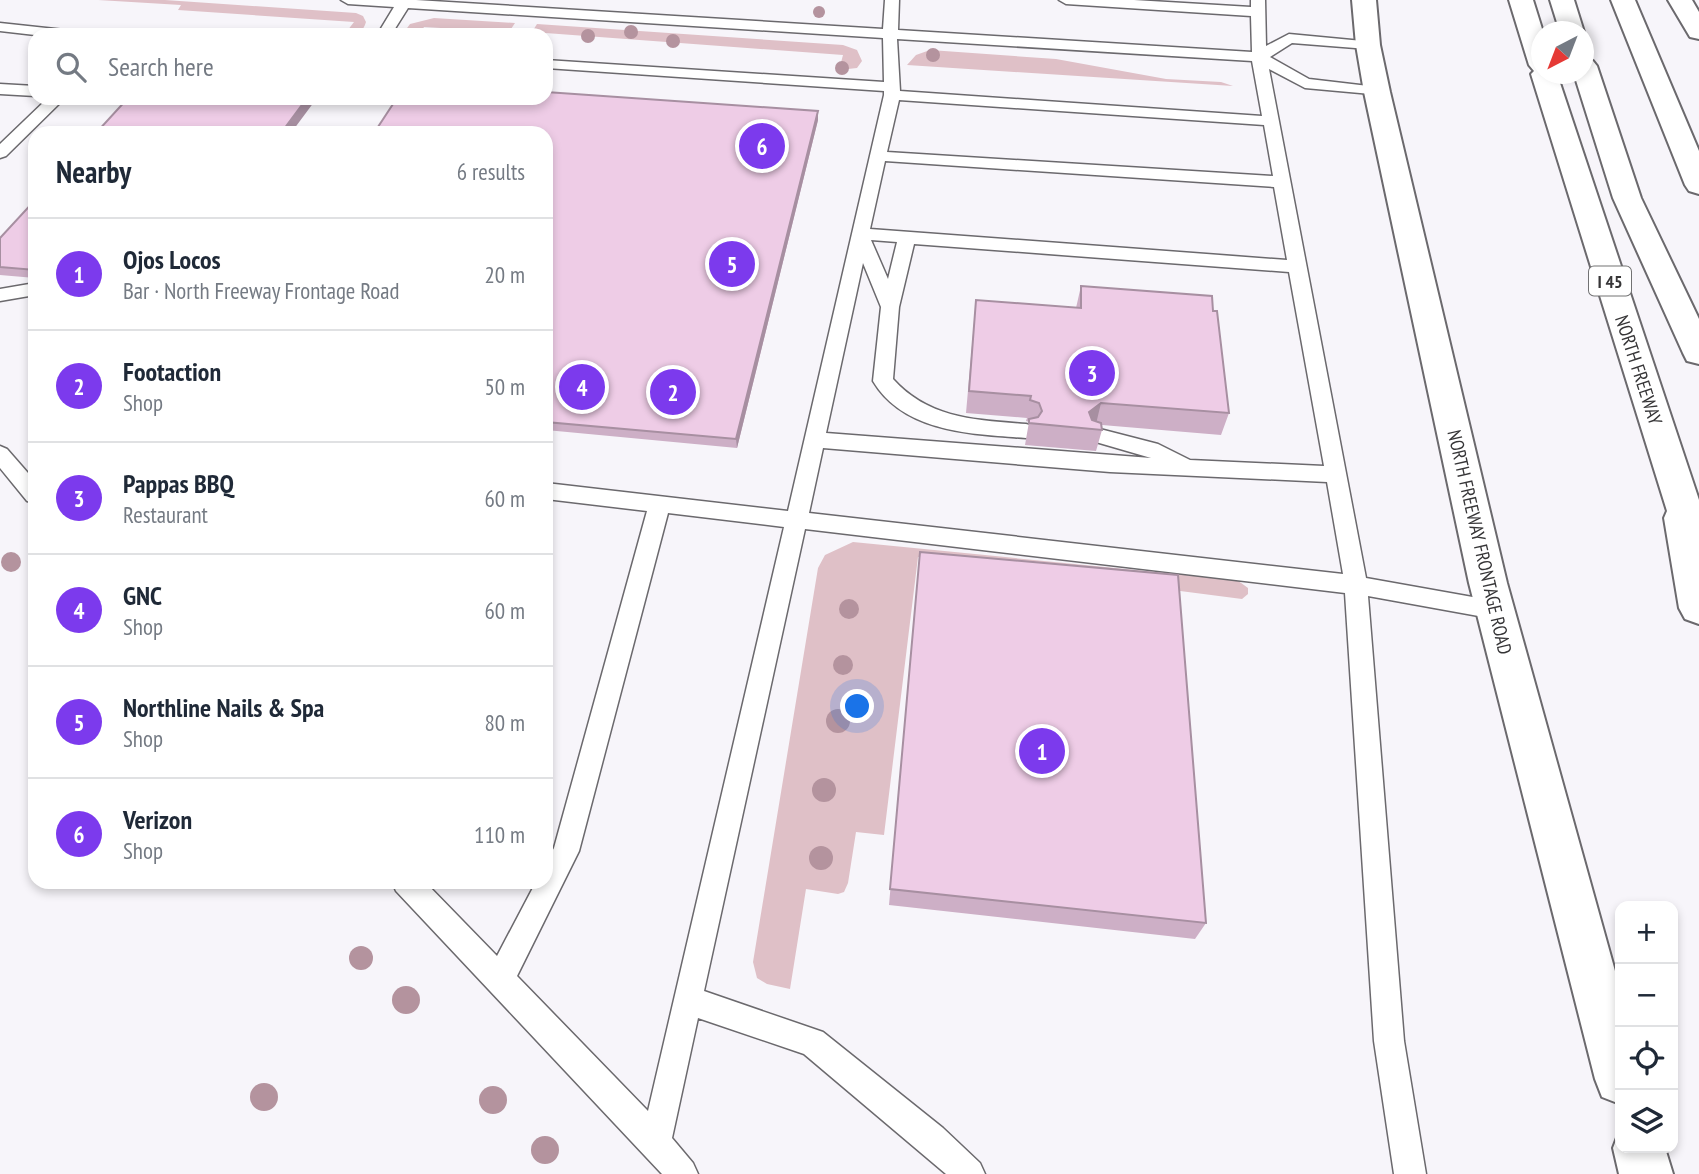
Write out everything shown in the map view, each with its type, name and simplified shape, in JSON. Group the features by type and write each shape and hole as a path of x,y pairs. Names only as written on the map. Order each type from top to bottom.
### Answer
{"main road":[{"name":"NORTH FREEWAY FRONTAGE ROAD","path":"1364,0 1368,45 1377,92 1495,610 1615,1060"},
{"path":"1521,0 1531,31"},
{"path":"1562,0 1569,21"},
{"path":"1623,0 1699,185"},
{"path":"1680,0 1699,32"},
{"name":"NORTH FREEWAY","path":"1547,84 1676,488 1699,544"},
{"path":"1590,84 1627,198 1699,353"},
{"path":"1676,488 1699,608"},
{"path":"1640,1153 1646,1174"}],"lane":[{"path":"348,0 1259,57 1305,83 1377,92"},
{"path":"656,1142 892,91 892,0"},
{"path":"1066,0 1258,6 1259,57 1356,585 1389,1041 1410,1174"},
{"path":"388,28 405,2"},
{"path":"0,27 28,30"},
{"path":"1259,57 1289,38 1368,45"},
{"path":"553,65 1271,121"},
{"path":"0,89 28,91"},
{"path":"0,153 50,105"},
{"path":"878,156 1282,181"},
{"path":"860,234 1298,267"},
{"path":"860,234 890,307"},
{"path":"907,237 890,307 883,381 895,398 914,411 953,424 1026,431"},
{"path":"0,295 28,290"},
{"path":"1096,435 1151,449 1190,468"},
{"path":"814,440 1110,464 1337,475"},
{"path":"0,454 27,475"},
{"path":"553,492 1356,585 1495,610"},
{"path":"553,875 566,850 660,504"},
{"path":"413,889 656,1142 682,1174"},
{"path":"499,979 546,889"},
{"path":"687,1000 813,1042 932,1139 969,1174"}],"shaded area":[{"path":"98,0 165,0 356,13 363,16 366,22 363,28 349,28 354,22 178,10 181,5"},
{"path":"434,18 515,23 512,28 407,28 410,24"},
{"path":"537,24 843,45 857,50 862,61 857,68 839,70 843,55 553,34 553,28 534,28"},
{"path":"930,50 1056,59 1166,79 1221,82 1233,86 907,65 916,55"},
{"path":"853,542 1237,580 1248,588 1248,594 1242,599 918,557 884,835 856,832 848,883 844,892 838,894 806,889 790,989 767,984 757,978 753,962 818,568 825,555"}],"building":[{"path":"553,92 818,111 736,439 553,423 553,126 379,126 392,105 553,105"},
{"path":"122,105 302,105 286,126 102,126"},
{"path":"28,208 28,269 0,267 0,238"},
{"path":"1081,286 1212,296 1213,311 1217,311 1229,413 1101,403 1089,412 1092,420 1101,423 1102,430 1029,423 1029,419 1038,417 1042,411 1039,403 1030,400 1031,396 969,391 976,300 1081,308"},
{"path":"920,552 1178,575 1206,923 890,889"}],"place":[{"name":"Verizon","path":"762,146"},
{"name":"Northline Nails & Spa","path":"732,264"},
{"name":"Pappas BBQ","path":"1092,373"},
{"name":"GNC","path":"582,387"},
{"name":"Footaction","path":"673,392"},
{"name":"Ojos Locos","path":"1042,751"}]}
